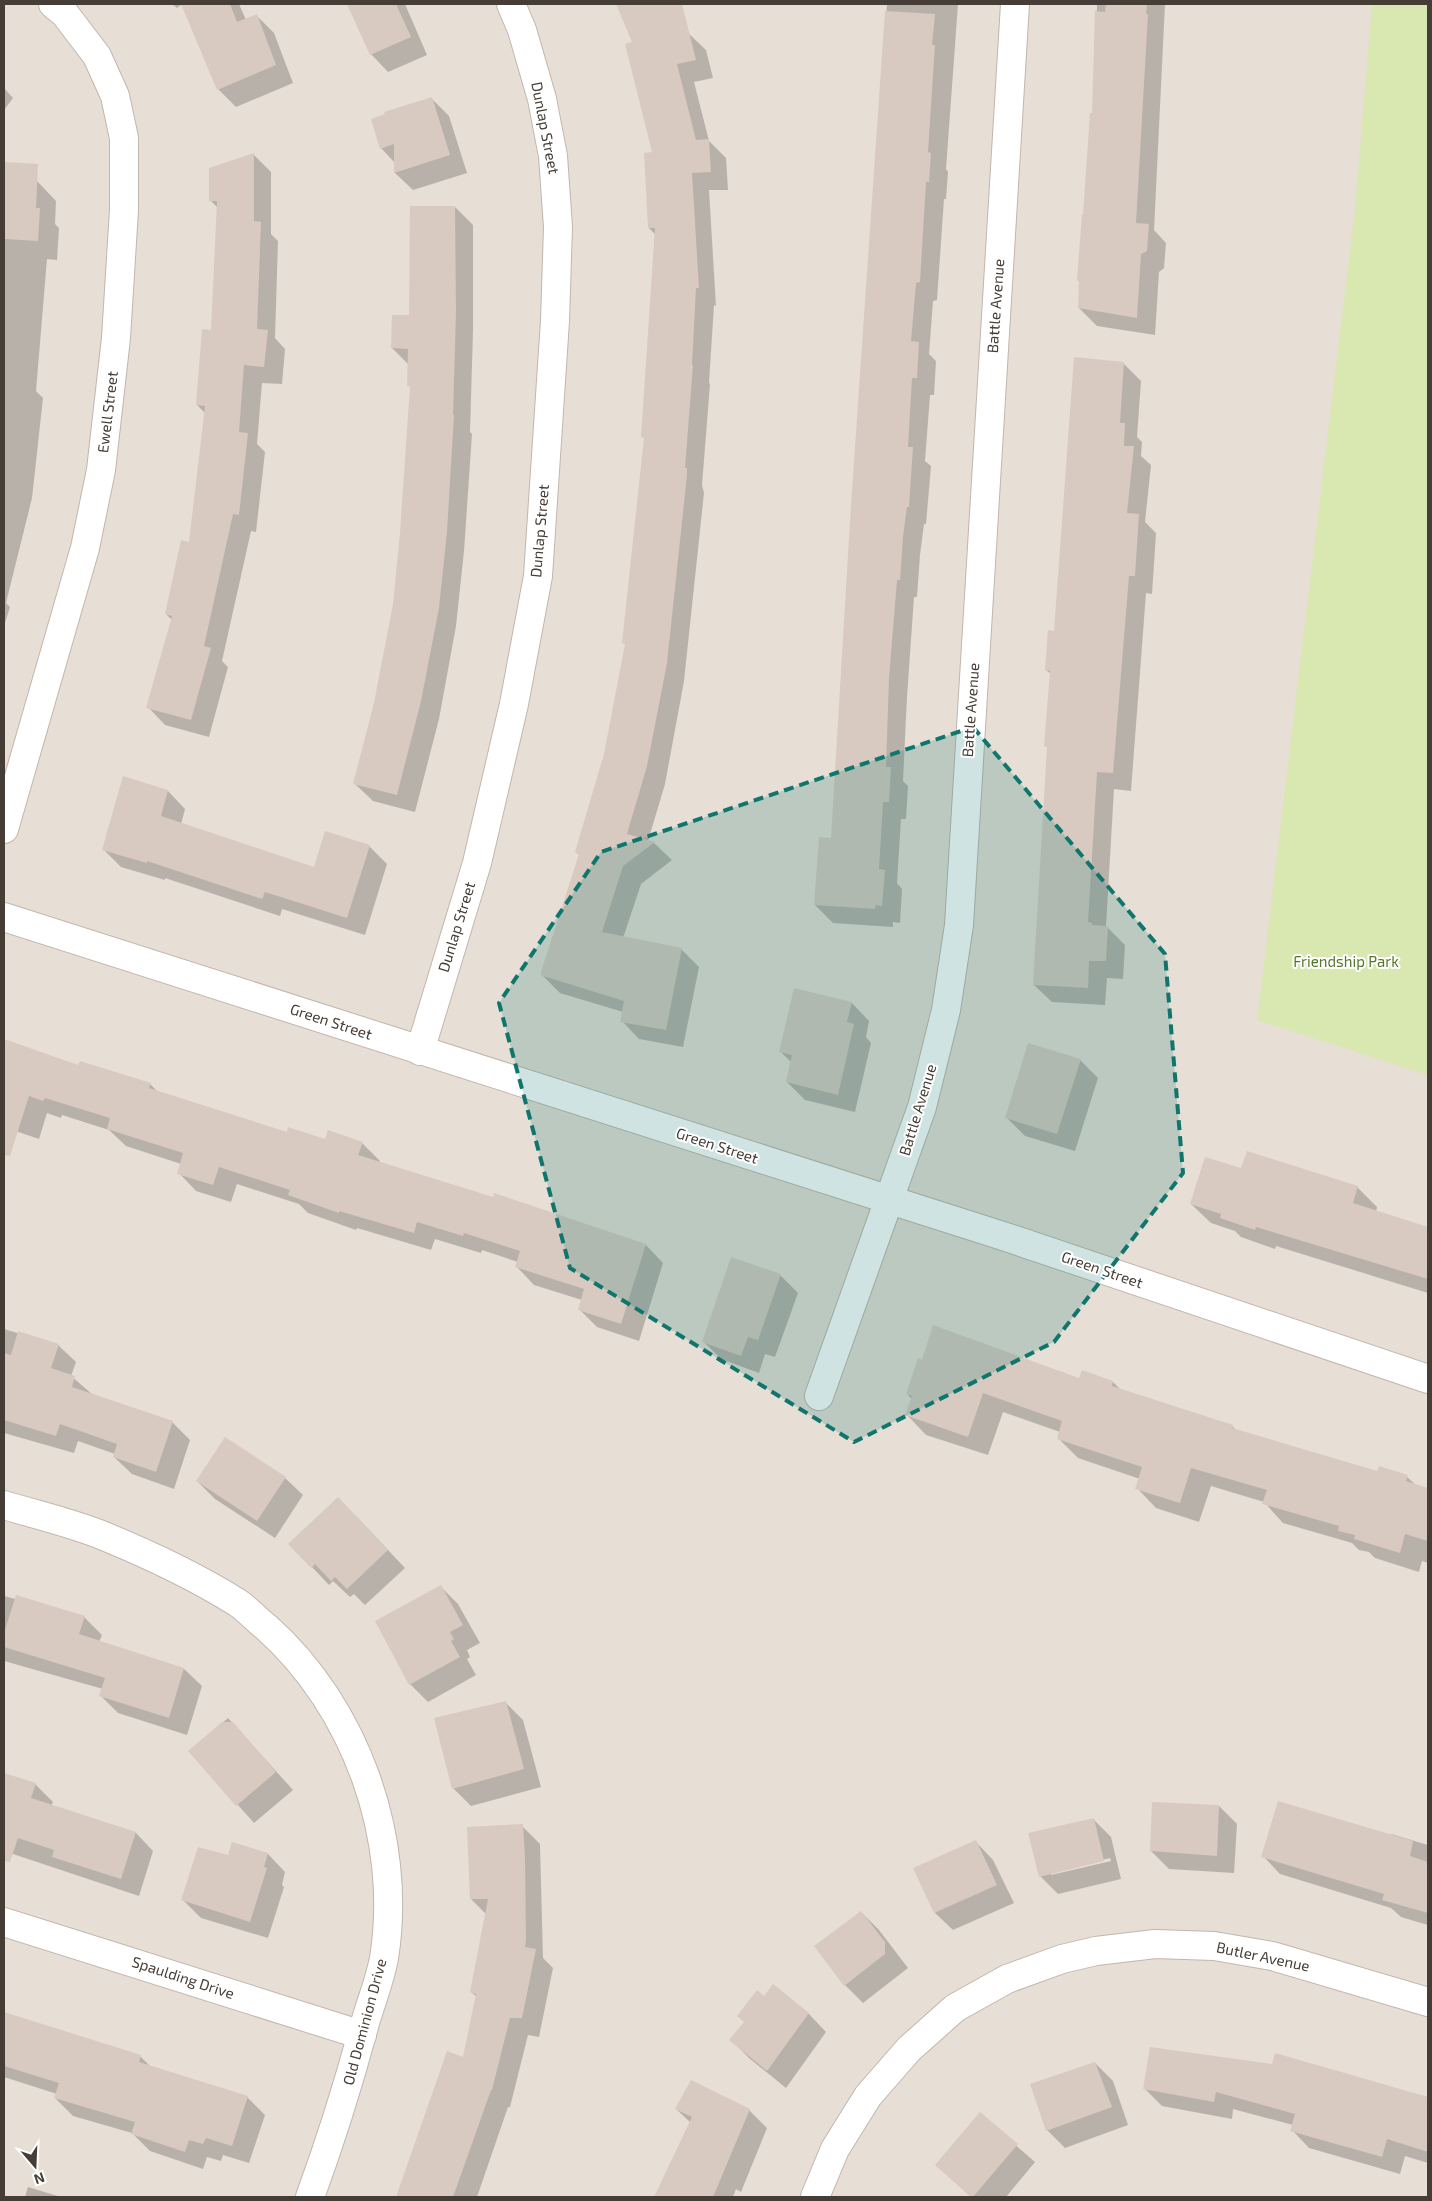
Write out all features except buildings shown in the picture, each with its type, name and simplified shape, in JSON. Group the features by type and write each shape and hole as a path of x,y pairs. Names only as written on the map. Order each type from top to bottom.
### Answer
{"street":[{"name":"Ewell Street","path":"4,829 85,548 101,470 118,318 124,210 124,138 115,96 97,56 65,14 53,4"},
{"name":"Dunlap Street","path":"420,1051 477,863 514,704 538,576 555,321 558,227 553,156 542,99 522,30 511,4"},
{"name":"Battle Avenue","path":"819,1396 922,1107 946,1010 959,925 1015,4"},
{"name":"Green Street","path":"4,917 1006,1237 1428,1379"},
{"name":"Old Dominion Drive","path":"4,1505 102,1536 165,1563 240,1604 283,1642 319,1687 348,1736 370,1789 383,1844 388,1901 384,1958 336,2126 310,2197"},
{"name":"Spaulding Drive","path":"4,1922 362,2035"},
{"name":"Butler Avenue","path":"815,2197 835,2149 868,2096 909,2049 955,2008 1007,1979 1062,1959 1096,1951 1155,1944 1214,1946 1272,1956 1428,2002"}],"highlighted area":[{"path":"973,727 1165,954 1183,1173 1054,1342 854,1442 570,1268 499,1003 601,852"}],"shaded area":[{"path":"4,4 1428,4 1428,2197 4,2197"}],"green space":[{"name":"Friendship Park","path":"1372,4 1428,4 1428,1075 1257,1020 1355,208"}]}
